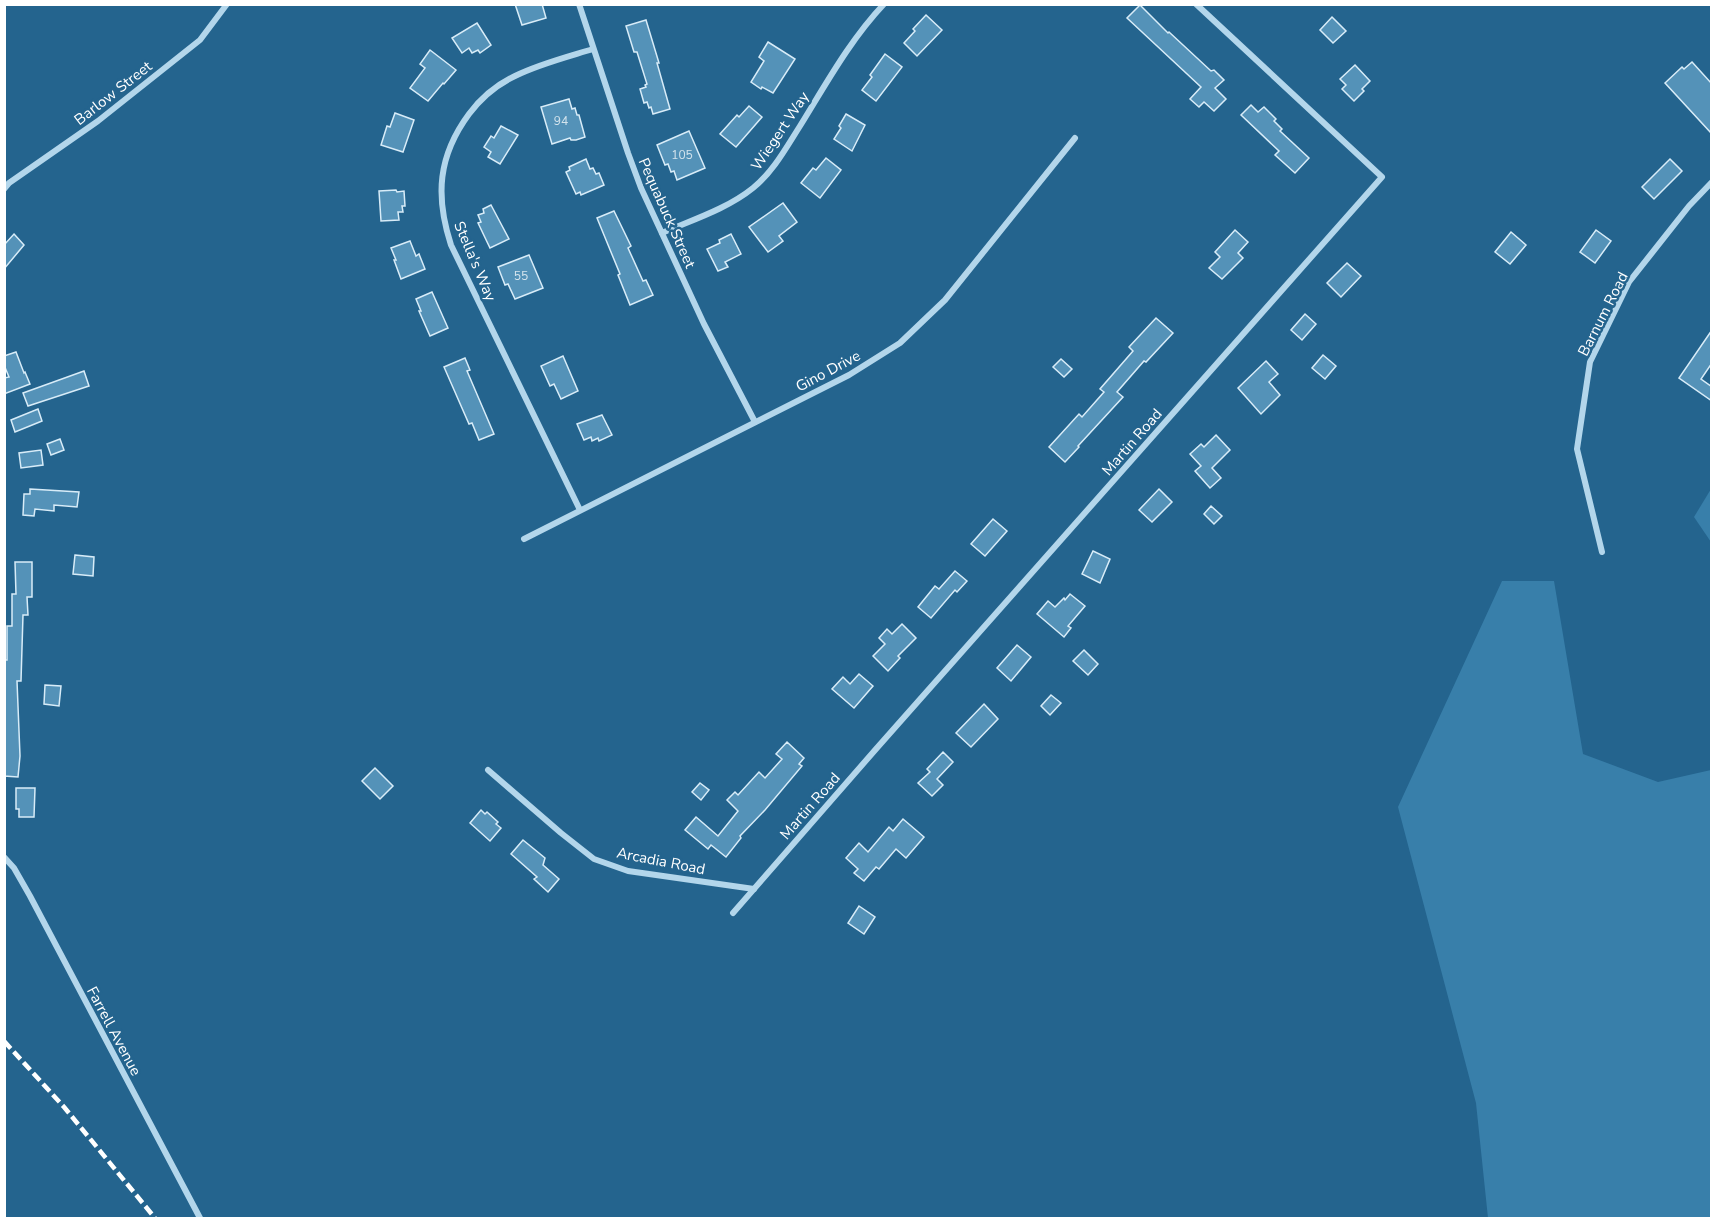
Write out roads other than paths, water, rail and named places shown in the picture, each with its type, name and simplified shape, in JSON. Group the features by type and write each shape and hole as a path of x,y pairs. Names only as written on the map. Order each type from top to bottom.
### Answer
{"street":[{"name":"Barlow Street","path":"4,189 9,183 98,121 200,40 227,4"},
{"name":"Pequabuck Street","path":"579,4 634,170 704,324 755,422"},
{"name":"Wiegert Way","path":"662,233 734,200 763,179 784,151 855,37 884,4"},
{"name":"Martin Road","path":"733,913 1382,177 1196,4"},
{"name":"Stella's Way","path":"580,510 451,245 443,213 441,187 446,157 454,136 473,108 488,93 528,70 594,49"},
{"name":"Gino Drive","path":"524,539 849,375 900,343 945,300 1075,138"},
{"name":"Barnum Road","path":"1602,552 1577,449 1590,362 1629,282 1689,206 1712,182"},
{"name":"Arcadia Road","path":"488,770 594,859 628,871 754,889"},
{"name":"Farrell Avenue","path":"4,857 14,868 30,896 200,1218"}],"railway":[{"path":"4,1041 64,1107 155,1218"}]}
